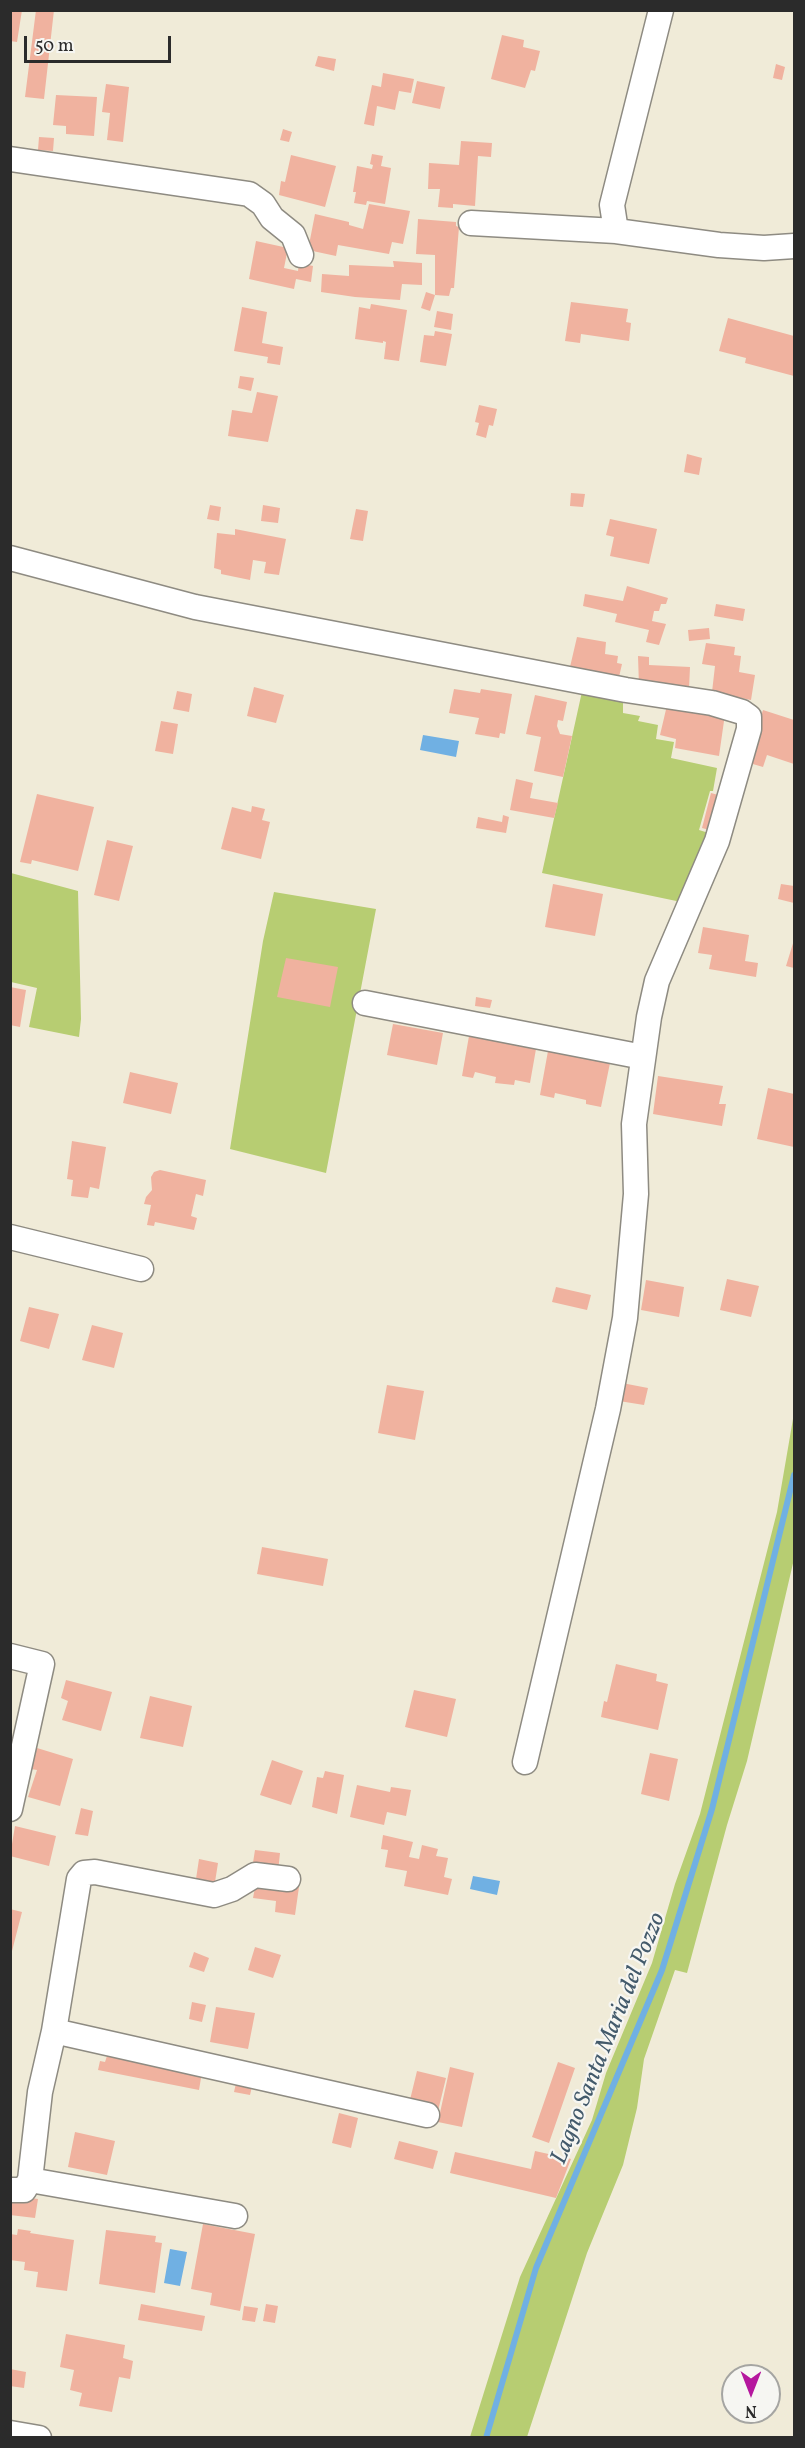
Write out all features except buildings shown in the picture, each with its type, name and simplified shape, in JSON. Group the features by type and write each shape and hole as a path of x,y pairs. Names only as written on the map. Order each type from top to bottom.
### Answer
{"street":[{"path":"616,231 612,205 661,10"},
{"path":"10,159 249,194 264,204 272,218 293,235 301,255"},
{"path":"471,222 616,231 719,245 764,248 795,246"},
{"path":"10,558 195,607 626,690 712,704 742,712 749,717 749,729 717,841 698,890 657,981 648,1017 634,1124 636,1194 625,1318 608,1409 525,1762"},
{"path":"365,1003 643,1057"},
{"path":"10,1237 141,1269"},
{"path":"10,1656 42,1664 10,1809"},
{"path":"235,2216 20,2185 54,2031 79,1879 84,1873 94,1872 214,1895 232,1889 255,1875 288,1879"},
{"path":"54,2031 426,2115"},
{"path":"10,2433 39,2438"}],"green space":[{"path":"583,687 623,696 623,713 640,716 638,721 658,725 656,739 674,742 671,758 717,768 713,791 710,791 699,830 712,834 686,903 542,873"},
{"path":"11,873 78,891 81,1019 79,1037 29,1027 37,988 11,982"},
{"path":"274,892 376,909 326,1173 230,1149 263,941"},
{"path":"794,1413 794,1559 747,1761 727,1825 687,1973 675,1970 644,2059 637,2108 623,2165 587,2253 527,2437 470,2437 520,2277 592,2120 606,2073 652,1963 675,1884 700,1814 777,1512"}],"water":[{"path":"423,735 459,741 456,757 420,750"},
{"path":"473,1876 500,1881 497,1895 470,1889"},
{"path":"170,2249 187,2252 180,2286 164,2283"}],"waterway":[{"name":"Lagno Santa Maria del Pozzo","path":"486,2438 536,2268 662,1970 712,1809 794,1475"}]}
